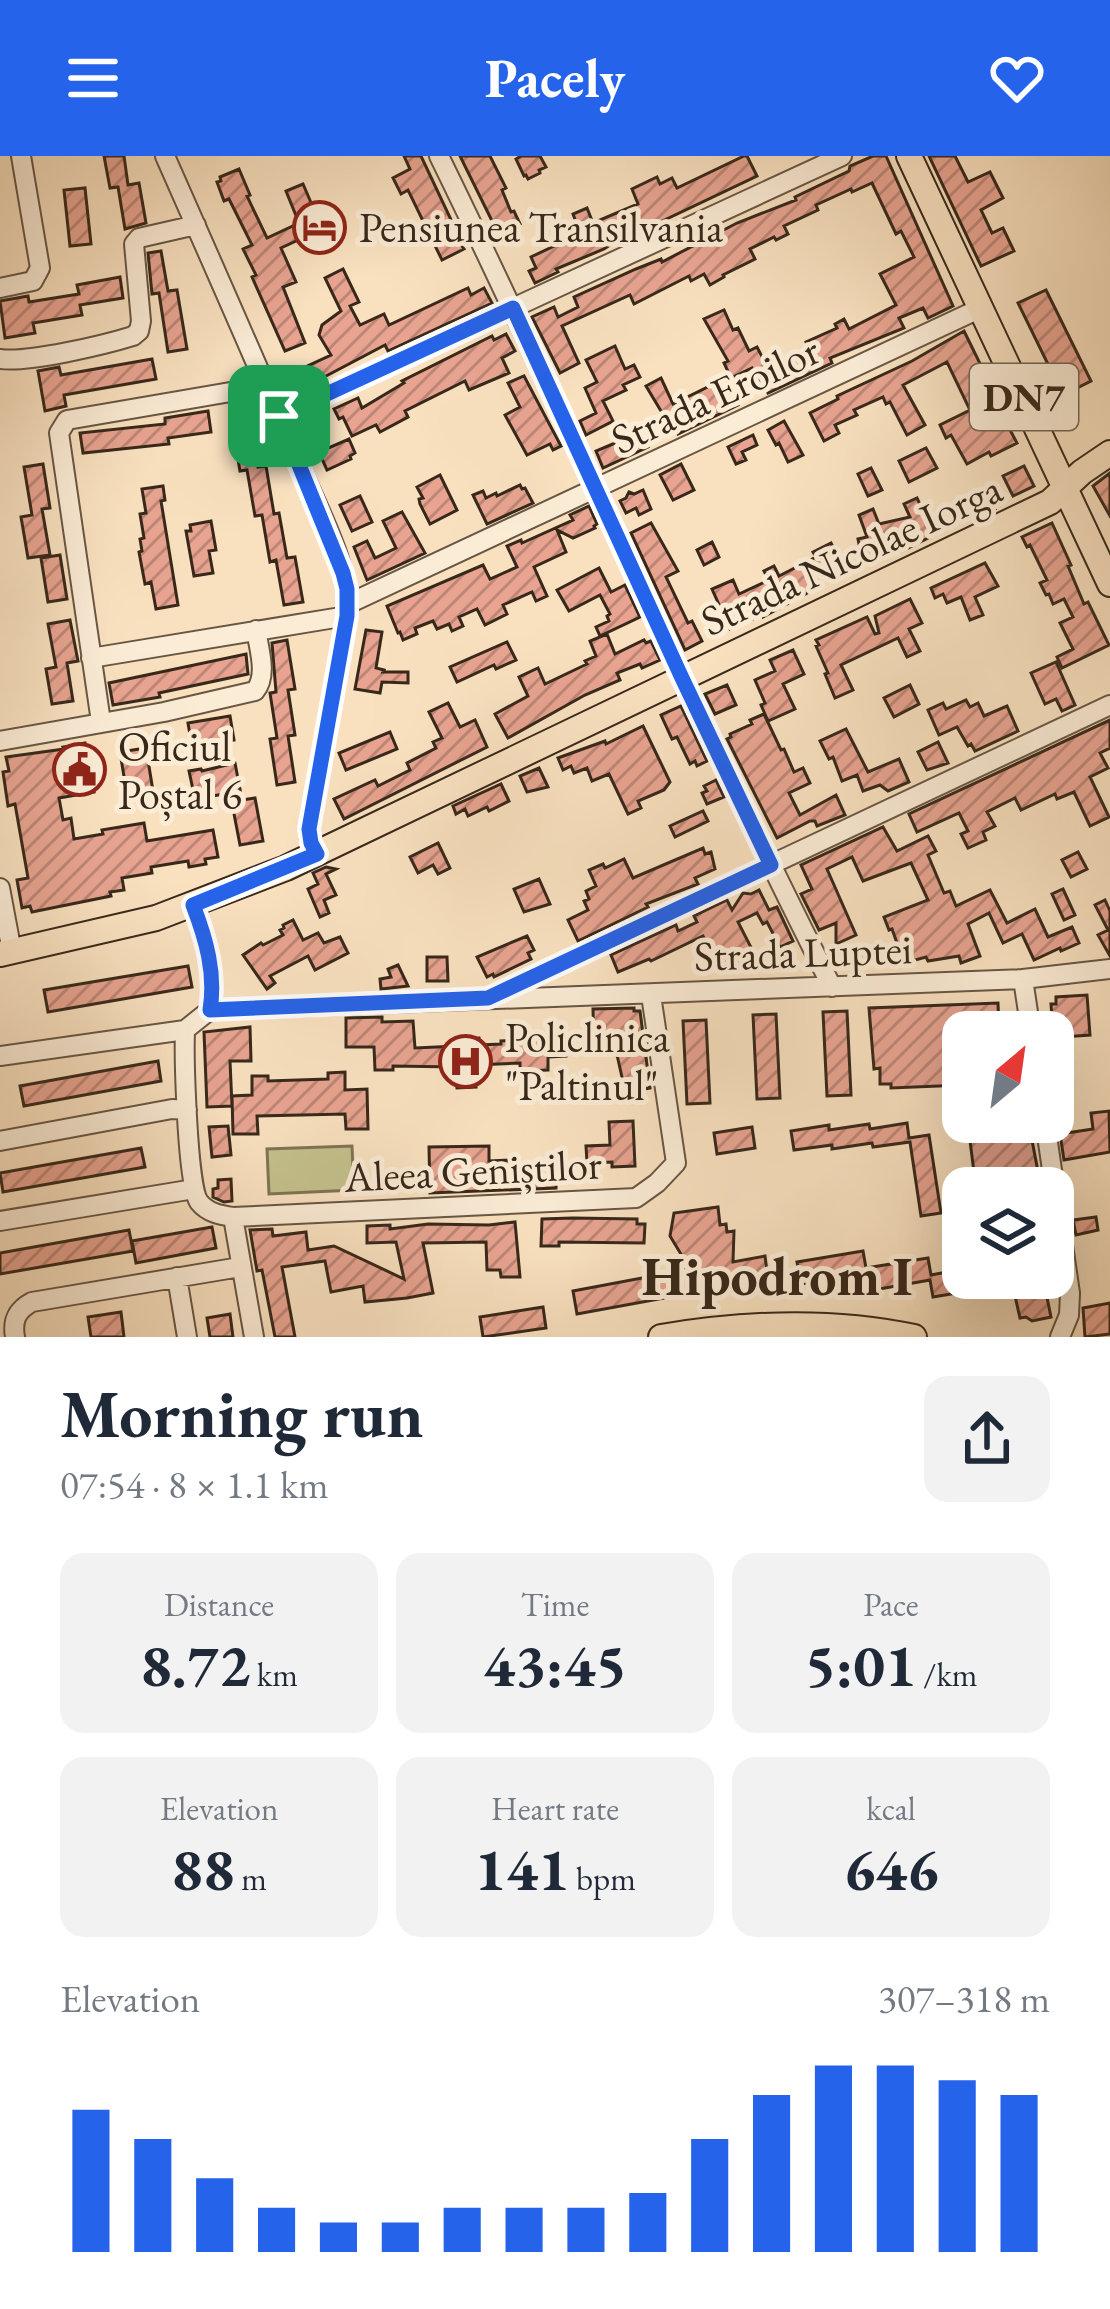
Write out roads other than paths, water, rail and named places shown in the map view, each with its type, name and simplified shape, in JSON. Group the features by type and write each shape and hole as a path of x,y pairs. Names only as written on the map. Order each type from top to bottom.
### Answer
{"main road":[{"name":"DN7","path":"909,156 1110,584"},
{"name":"Strada Nicolae Iorga","path":"6,953 126,926 193,905 317,854 1051,502 1110,453"},
{"path":"661,1337 797,1324 914,1337"}],"street":[{"path":"0,288 32,281 40,268 21,156"},
{"path":"165,156 279,416 347,589 309,829 317,854"},
{"path":"439,156 832,987"},
{"path":"279,416 842,156"},
{"path":"0,359 133,336 141,321 134,244 140,238 196,225"},
{"name":"Strada Eroilor","path":"91,658 347,610 981,308"},
{"path":"101,722 59,433 62,426 67,420 266,386"},
{"path":"0,741 255,692 262,682 256,630"},
{"path":"488,998 1110,705"},
{"path":"0,887 6,953"},
{"path":"0,1056 185,1030 210,1010 213,982 193,905"},
{"name":"Strada Luptei","path":"210,1010 1023,979 1110,969"},
{"path":"1023,979 1028,1011"},
{"name":"Aleea Geniștilor","path":"233,1217 636,1198 676,1163 652,995"},
{"path":"185,1030 194,1189 199,1202 213,1214 233,1217 254,1337"},
{"path":"0,1141 187,1110"},
{"path":"1048,1143 1070,1294 1070,1315 1060,1337"},
{"path":"0,1221 194,1189"},
{"path":"15,1337 15,1317 32,1302 240,1267"},
{"path":"177,1277 187,1337"}],"place":[{"name":"Pensiunea Transilvania","path":"320,227"},
{"name":"Oficiul Poștal 6","path":"79,770"},
{"name":"Policlinica \"Paltinul\"","path":"466,1061"}],"district":[{"name":"Hipodrom I","path":"777,1276"}]}
